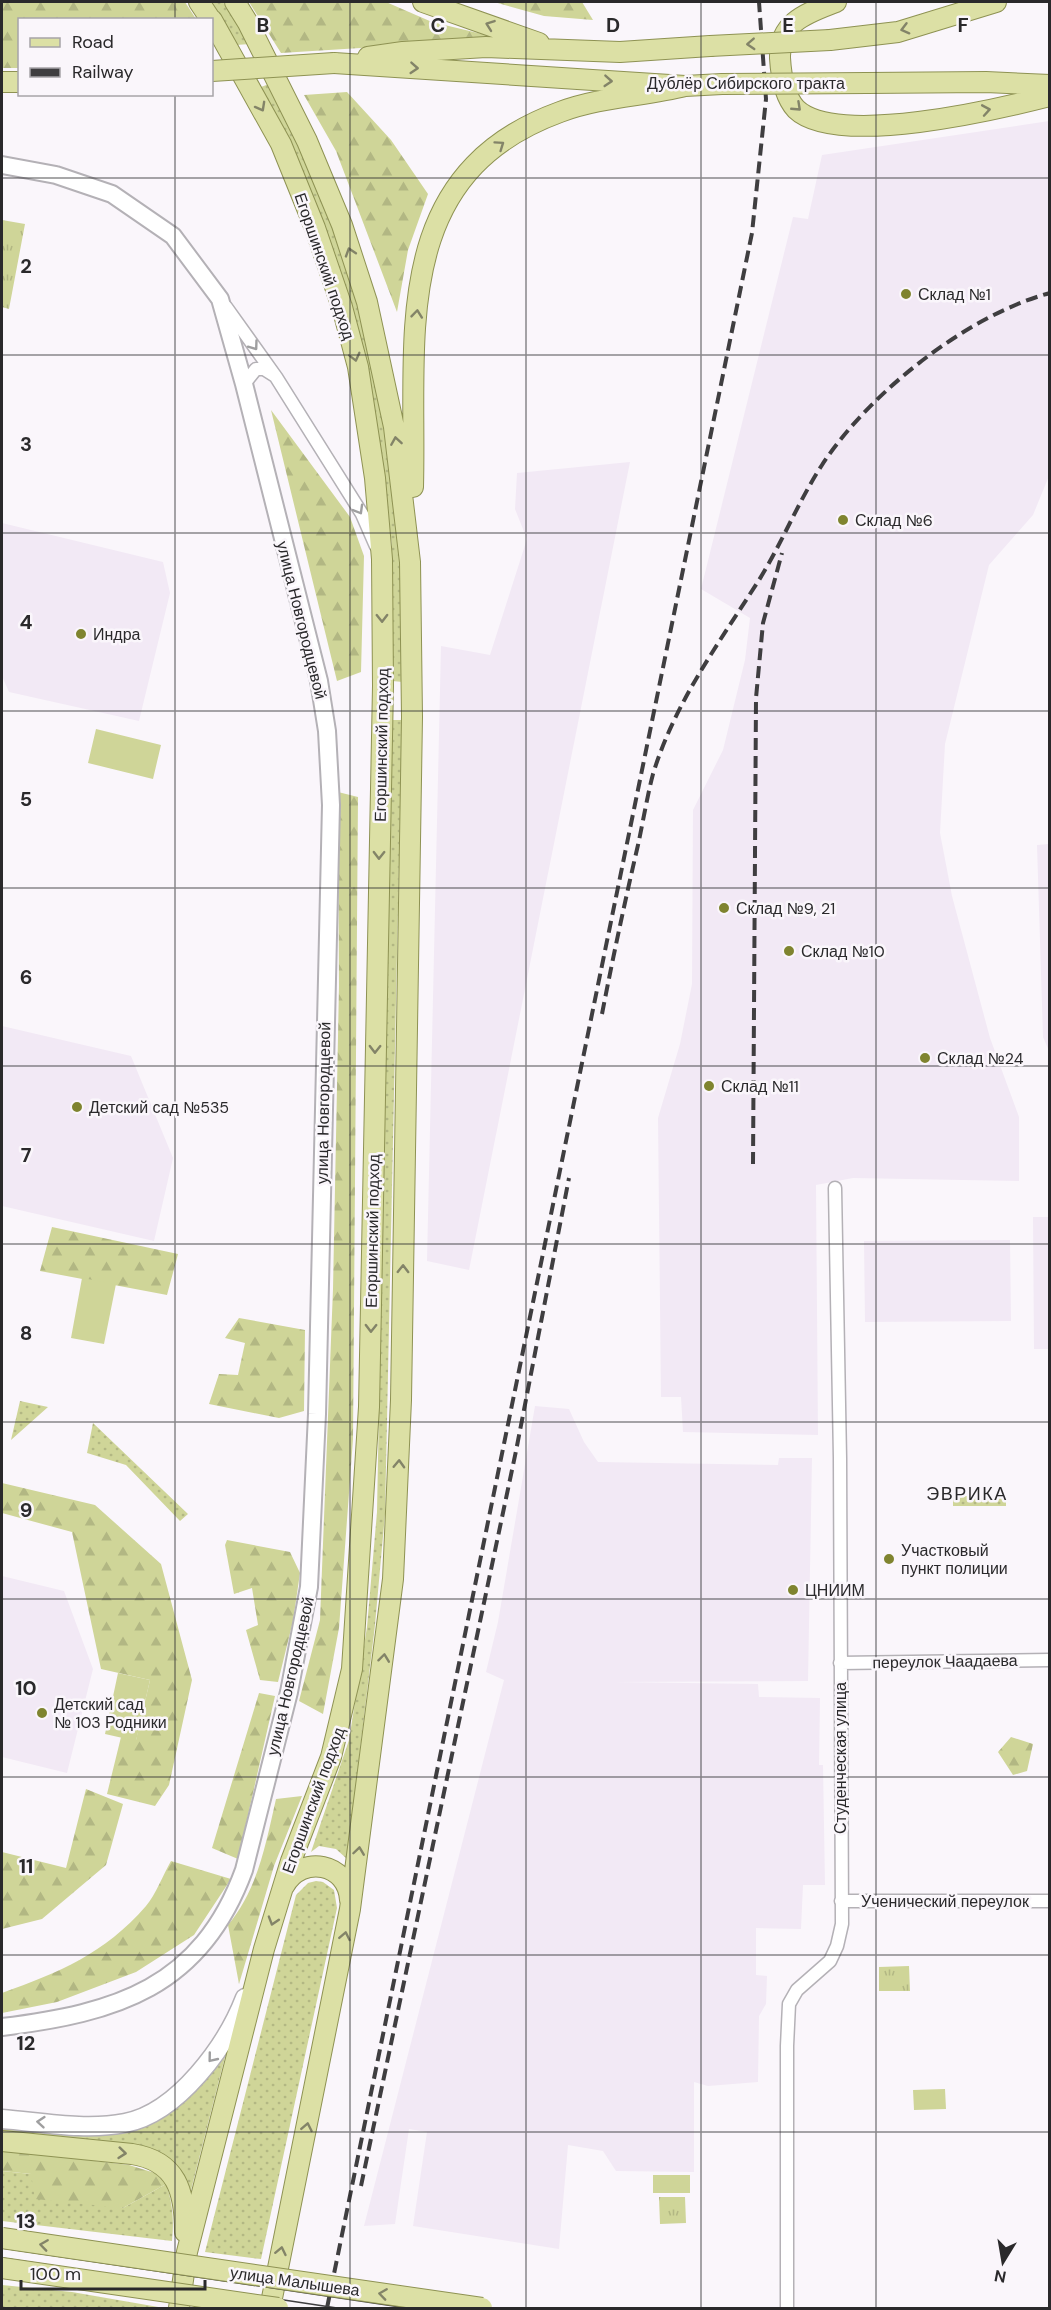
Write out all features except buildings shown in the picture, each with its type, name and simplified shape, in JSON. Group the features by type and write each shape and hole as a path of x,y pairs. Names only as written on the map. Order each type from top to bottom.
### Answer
{"main road":[{"path":"199,2 210,18"},
{"name":"Егоршинский подход","path":"235,2 249,23 307,141 342,225 367,302 394,427 410,561 412,717 399,1464 388,1628 350,1909 270,2308"},
{"name":"Дублёр Сибирского тракта","path":"423,2 555,49"},
{"path":"836,2 800,16 783,38 780,54 781,74 788,97 797,110 818,121 856,127 894,124 993,109 1050,96"},
{"name":"Дублёр Сибирского тракта","path":"213,71 334,63 415,51 486,47 620,52 830,40 898,32 996,2"},
{"name":"Егоршинский подход","path":"179,2308 187,2252 264,1949 291,1861 331,1757 342,1720 355,1639 369,1407 383,686 382,559 375,478 358,368 342,307 319,240 281,144 213,24"},
{"name":"Дублёр Сибирского тракта","path":"334,63 686,86 986,82 1050,85"},
{"path":"2,82 18,81"},
{"path":"410,561 416,322 424,254 441,212 473,164 514,135 560,112 592,103 686,86"},
{"path":"281,1894 294,1872 308,1866 322,1866 343,1880 350,1894 350,1909"},
{"path":"2,2119 66,2125 114,2125 136,2120 158,2108 191,2080 225,2041 238,2017 264,1949"},
{"path":"2,2140 132,2154 159,2163 174,2178 184,2198 187,2252"},
{"name":"улица Малышева","path":"2,2238 482,2308"},
{"name":"улица Малышева","path":"2,2268 278,2308"}],"street":[{"name":"улица Новгородцевой","path":"2,165 56,175 112,194 173,236 220,299 244,384 319,681 327,731 330,778 317,1414 308,1597 289,1692 244,1870 235,1894 222,1918 192,1957 174,1972 132,1998 73,2017 2,2027"},
{"path":"220,299 276,377 362,514 382,559"},
{"path":"244,384 256,369 264,369 276,377"},
{"name":"Студенческая улица","path":"787,2308 786,2091 789,2004 797,1990 834,1954 842,1924 840,1458 835,1188"},
{"name":"переулок Чаадаева","path":"840,1663 1050,1660"},
{"name":"Ученический переулок","path":"841,1901 1050,1901"}],"shaded area":[{"path":"1049,121 1049,476 1033,515 989,565 945,744 940,833 952,896 990,1038 1019,1117 1019,1181 853,1178 816,1185 818,1435 683,1432 681,1397 661,1397 658,1118 680,1044 692,984 693,810 723,750 745,660 750,618 701,589 793,217 808,219 822,155"},
{"path":"630,462 469,1270 427,1261 441,646 490,655 527,539 515,509 517,473"},
{"name":"Индра","path":"2,523 163,562 170,593 139,721 9,692 2,676"},
{"path":"1050,844 1049,1051 1043,1037 1037,845"},
{"name":"Детский сад №535","path":"2,1026 131,1056 173,1158 154,1241 2,1206"},
{"path":"1033,1217 1049,1217 1049,1349 1034,1349"},
{"path":"1010,1240 1011,1321 865,1322 864,1241"},
{"path":"535,1406 569,1409 584,1442 598,1462 778,1465 779,1458 812,1458 808,1681 614,1682 758,1684 759,1697 820,1698 819,1765 823,1765 825,1885 803,1885 801,1929 756,1928 756,1975 767,1976 766,2004 759,2016 758,2082 708,2086 694,2082 694,2172 616,2171 603,2151 568,2145 559,2249 413,2226 427,2132 409,2129 395,2224 364,2226 504,1680 486,1672 498,1622"},
{"name":"Детский сад № 103 Родники","path":"2,1576 64,1591 93,1669 67,1773 2,1757"}],"green space":[{"path":"2,2 185,2 195,18 18,18 18,68 2,68"},
{"path":"208,2 223,2 250,44 236,45"},
{"path":"249,2 386,2 432,22 503,39 281,53"},
{"path":"494,2 582,2 593,20 544,16"},
{"path":"269,84 307,159 353,279 382,395 402,545 403,682 392,681 392,546 382,462 300,168 261,87"},
{"path":"347,92 391,140 428,194 408,250 397,312 336,151 304,95"},
{"path":"2,220 25,224 9,309 2,307"},
{"path":"271,410 350,517 364,556 361,672 337,681"},
{"path":"392,720 402,720 385,1514 375,1625 347,1859 336,1849 319,1846 311,1852 349,1740 367,1627 377,1512"},
{"path":"96,729 161,745 153,779 88,763"},
{"path":"338,792 358,797 353,1439 339,1628 323,1714 299,1701 320,1620 333,1289 339,986"},
{"path":"52,1227 178,1254 167,1295 40,1271"},
{"path":"82,1278 116,1284 104,1344 71,1338"},
{"path":"239,1318 305,1330 304,1411 279,1418 209,1404 219,1374 238,1375 245,1343 225,1338"},
{"path":"20,1401 48,1407 11,1440"},
{"path":"93,1423 188,1514 180,1521 126,1465 87,1453"},
{"path":"2,1483 95,1505 161,1564 192,1680 169,1785 155,1806 107,1794 121,1737 136,1740 150,1680 101,1669 72,1532 2,1513"},
{"path":"953,1496 1006,1496 1006,1506 953,1506"},
{"path":"227,1540 290,1552 300,1573 293,1621 278,1682 260,1680 246,1630 258,1625 252,1588 234,1594 225,1545"},
{"path":"118,1673 150,1680 136,1741 105,1734"},
{"path":"259,1693 275,1696 238,1859 212,1848"},
{"path":"1011,1737 1033,1744 1027,1771 1013,1775 998,1752"},
{"path":"86,1789 123,1804 106,1865 42,1919 2,1929 2,1852 66,1868"},
{"path":"302,1796 274,1866 239,1984 228,1925 254,1881 276,1799"},
{"path":"171,1861 231,1879 194,1935 136,1972 57,2002 2,2013 2,1993 80,1960 130,1923 150,1901"},
{"path":"323,1882 334,1890 337,1908 261,2259 205,2252 296,1895 308,1883"},
{"path":"909,1966 910,1991 879,1991 879,1967"},
{"path":"226,2053 190,2194 180,2175 2,2135 2,2126 134,2128 169,2114 200,2087"},
{"path":"945,2089 946,2109 914,2110 913,2090"},
{"path":"2,2150 129,2165 155,2173 166,2184 123,2208 35,2199 31,2174 2,2171"},
{"path":"2,2171 31,2174 123,2208 166,2184 172,2212 172,2241 2,2221"},
{"path":"653,2175 690,2175 690,2193 653,2193"},
{"path":"659,2197 685,2197 686,2223 660,2224"},
{"path":"2,2285 72,2292 164,2308 2,2308"}],"tram line":[{"path":"2,2248 407,2308"},
{"path":"2,2258 337,2308"}],"railway":[{"path":"327,2308 752,233 766,99 759,2"},
{"path":"602,1014 653,774 662,748 699,674 759,580 822,465 865,411 922,361 986,319 1018,304 1050,293"},
{"path":"753,1164 756,698 763,623 782,553"},
{"path":"361,2186 516,1451 569,1178"}],"place":[{"name":"Склад №1","path":"906,294"},
{"name":"Склад №6","path":"843,520"},
{"name":"Индра","path":"81,634"},
{"name":"Склад №9, 21","path":"724,908"},
{"name":"Склад №10","path":"789,951"},
{"name":"Склад №24","path":"925,1058"},
{"name":"Склад №11","path":"709,1086"},
{"name":"Детский сад №535","path":"77,1107"},
{"name":"Участковый пункт полиции","path":"889,1559"},
{"name":"ЦНИИМ","path":"793,1590"},
{"name":"Детский сад № 103 Родники","path":"42,1713"}],"district":[{"name":"ЭВРИКА","path":"967,1494"}]}
